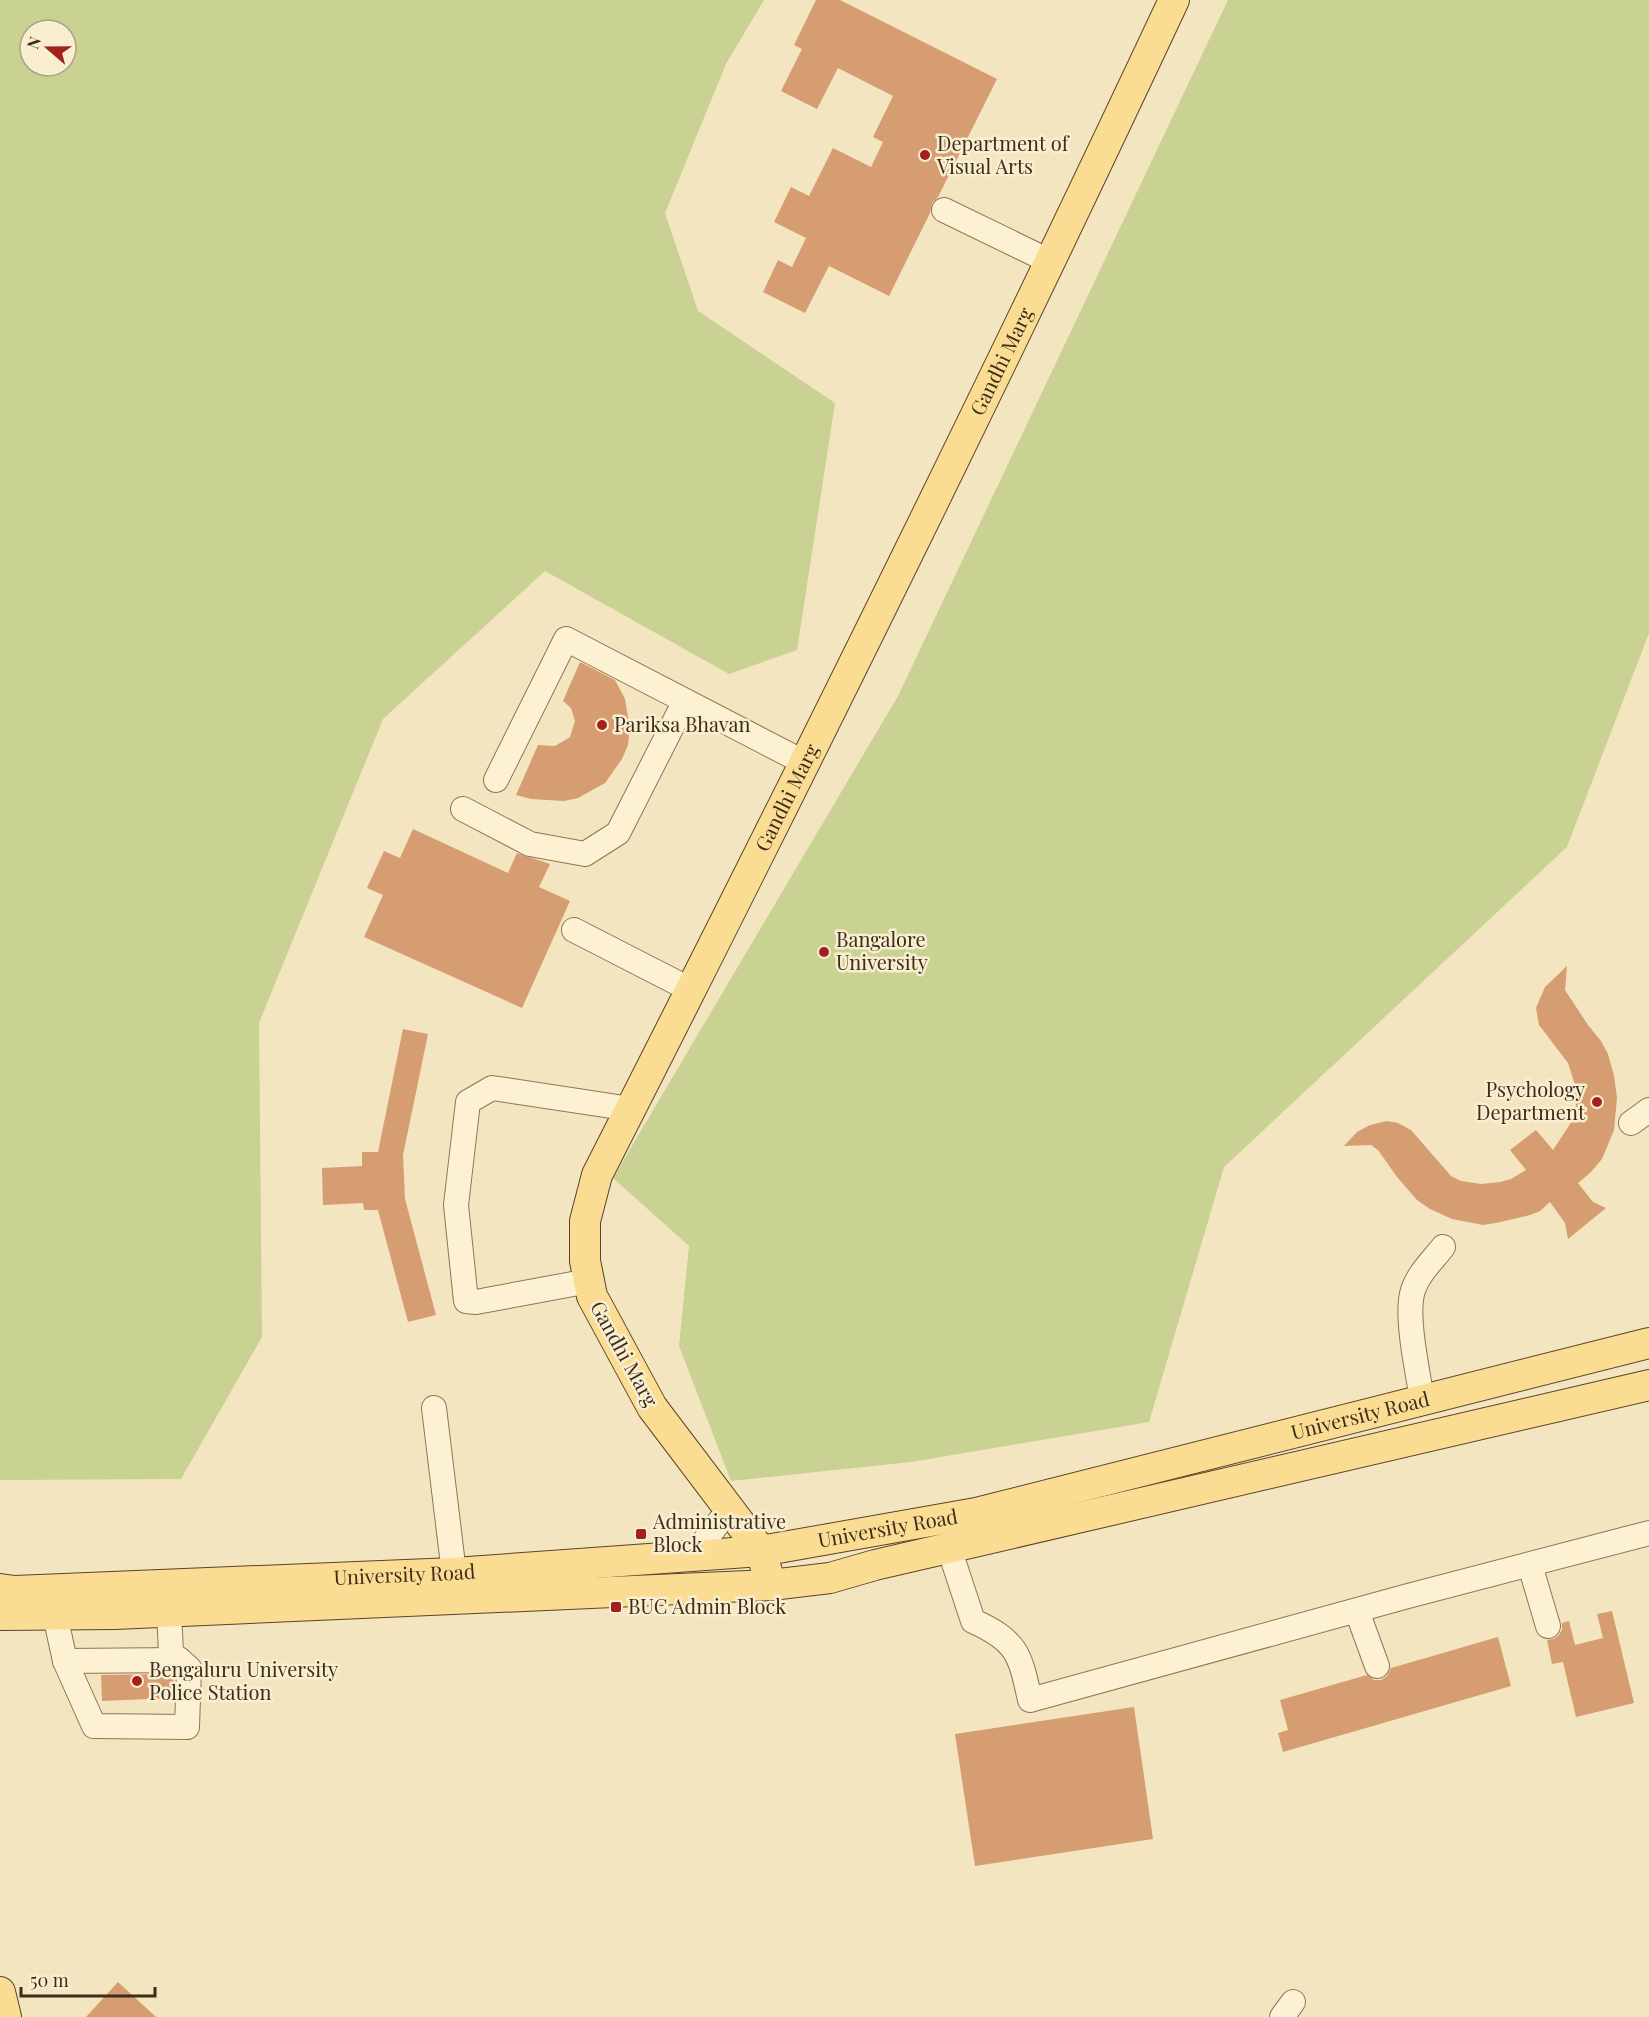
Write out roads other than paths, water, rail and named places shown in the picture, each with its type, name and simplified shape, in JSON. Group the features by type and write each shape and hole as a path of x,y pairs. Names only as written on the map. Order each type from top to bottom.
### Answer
{"main road":[{"name":"Gandhi Marg","path":"771,1585 761,1551 652,1407 592,1296 585,1261 585,1221 597,1175 692,990 1051,262 1174,0"},
{"name":"University Road","path":"0,1615 169,1611 248,1595 454,1574 761,1551 976,1513 1649,1343"},
{"name":"University Road","path":"0,1589 248,1595 771,1585 830,1578 949,1548 1649,1385"},
{"path":"0,1992 6,2017"}],"street":[{"path":"944,210 1051,262"},
{"path":"496,780 566,639 804,763"},
{"path":"463,809 530,844 585,854 618,833 685,701"},
{"path":"574,930 692,990"},
{"path":"589,1281 476,1302 466,1301 456,1205 468,1102 492,1088 631,1109"},
{"path":"1422,1400 1411,1316 1412,1293 1422,1273 1443,1247"},
{"path":"434,1408 454,1574"},
{"path":"693,1556 729,1509"},
{"path":"949,1548 973,1621 991,1629 1008,1641 1020,1656 1030,1700 1649,1533"},
{"path":"1530,1565 1548,1626"},
{"path":"55,1615 65,1661 94,1726 187,1727 189,1668 171,1653 169,1611"},
{"path":"1357,1611 1377,1666"},
{"path":"65,1661 180,1660"}],"place":[{"name":"Department of Visual Arts","path":"925,155"},
{"name":"Pariksa Bhavan","path":"602,725"},
{"name":"Bangalore University","path":"824,952"},
{"name":"Psychology Department","path":"1597,1102"},
{"name":"Administrative Block","path":"641,1534"},
{"name":"BUC Admin Block","path":"616,1607"},
{"name":"Bengaluru University Police Station","path":"137,1681"}]}
